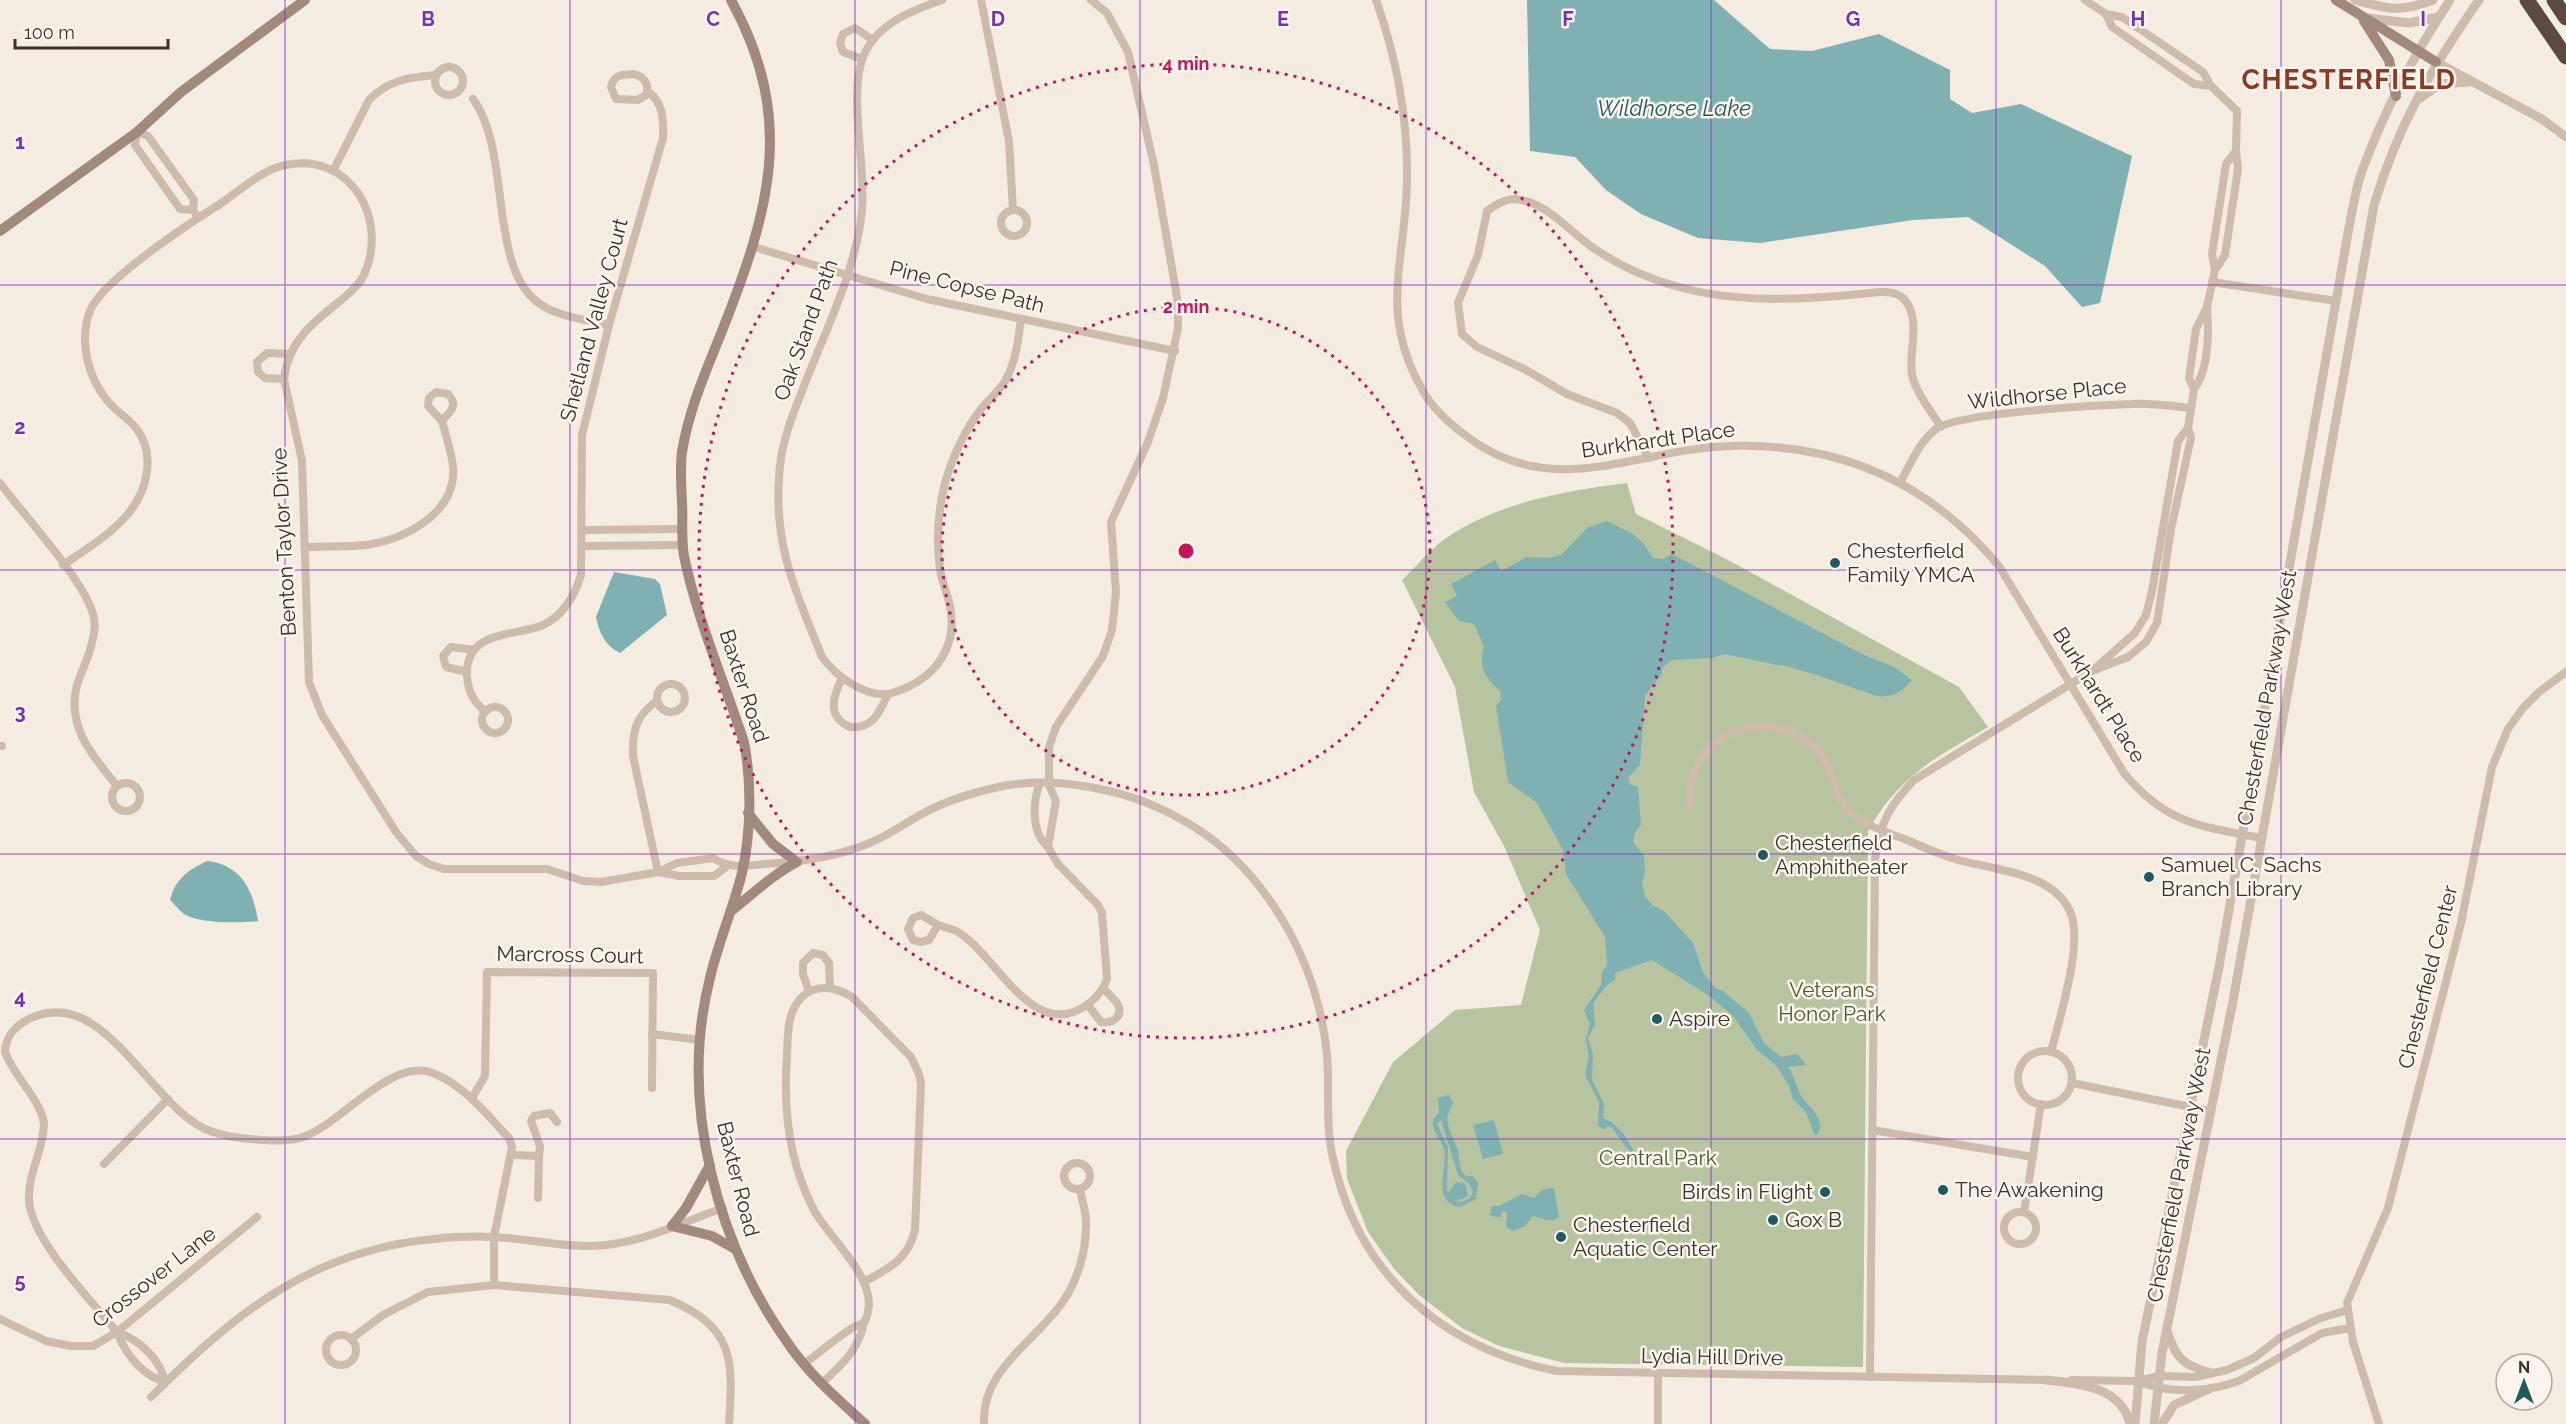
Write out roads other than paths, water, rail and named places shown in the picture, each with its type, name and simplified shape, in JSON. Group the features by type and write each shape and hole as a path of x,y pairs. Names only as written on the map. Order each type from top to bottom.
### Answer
{"highway":[{"path":"2528,0 2566,57"},
{"path":"2554,0 2566,18"}],"main road":[{"path":"0,231 137,132 181,92 305,0"},
{"name":"Baxter Road","path":"731,0 754,51 768,109 770,166 754,247 692,406 681,471 683,545 693,591 744,742 748,768 748,813 743,866 709,979 700,1040 700,1095 711,1165 735,1249 769,1313 804,1364 865,1424"},
{"path":"2336,0 2436,62"},
{"path":"2363,18 2389,60 2396,96"},
{"path":"731,911 776,873 797,862 773,844 748,813"},
{"path":"711,1165 687,1209 672,1226 712,1236 735,1249"}],"street":[{"name":"Oak Stand Path","path":"888,694 862,689 842,678 822,657 786,566 778,523 778,477 782,450 798,403 848,276 862,212 864,171 857,83 862,59 873,40 891,22 942,0"},
{"path":"981,0 1009,141 1013,210"},
{"path":"1048,847 1056,801 1049,784 1049,747 1056,727 1103,656 1112,630 1116,592 1112,522 1148,442 1175,351 1178,328 1178,303 1154,165 1131,63 1128,52 1107,13 1091,0"},
{"name":"Burkhardt Place","path":"1376,0 1393,48 1407,142 1407,183 1397,275 1396,309 1405,354 1423,392 1450,424 1484,450 1511,463 1552,470 1593,469 1690,449 1732,446 1776,447 1848,463 1900,483 1945,510 1977,538 1999,566 2124,773 2153,803 2179,819 2260,838"},
{"path":"2085,0 2106,14 2122,17 2203,72 2211,86 2237,111 2238,169 2225,255 2216,270 2207,308 2208,327 2201,379 2194,389 2188,428 2191,438 2171,529 2157,623 2146,642 2128,657 2092,670"},
{"path":"2355,0 2392,10 2417,6 2433,0"},
{"name":"Chesterfield Parkway West","path":"2135,1424 2142,1342 2219,967 2336,301 2360,177 2396,96 2450,0"},
{"name":"Chesterfield Parkway West","path":"2154,1424 2166,1330 2233,1002 2260,838 2374,205 2388,158 2413,104 2436,62 2478,0"},
{"path":"2106,14 2112,27 2194,84 2211,86"},
{"path":"2363,18 2409,23 2439,17"},
{"path":"862,59 843,52 840,43 843,34 855,28 873,40"},
{"path":"2436,62 2542,119 2566,137"},
{"path":"333,171 369,100 377,92 396,81 436,75 446,67 454,68 463,77 462,88"},
{"name":"Shetland Valley Court","path":"474,650 493,637 544,625 559,614 576,590 581,575 582,435 609,325 663,138 661,108 655,95 647,91 644,80 633,74 618,75 610,87 613,95 620,101 638,100 647,91"},
{"path":"436,75 437,88 444,94 453,94 462,88"},
{"path":"2413,104 2440,84 2471,82"},
{"path":"462,88 472,97 486,119 509,255 517,277 529,294 544,307 609,325"},
{"path":"193,210 180,209 135,145 137,132 148,136 194,200 193,210 198,218"},
{"path":"2216,270 2212,254 2226,164 2236,151"},
{"name":"Benton Taylor Drive","path":"63,565 115,527 127,515 136,504 147,473 145,442 125,416 108,402 88,368 85,336 87,318 104,291 198,218 275,168 300,165 333,171 356,190 369,209 373,234 370,255 363,277 356,288 312,324 289,354 284,379 302,461 307,547 307,663 314,698 396,832 416,856 429,864 444,869 547,869 592,882 621,880 658,872 677,863 713,858 726,867"},
{"path":"1649,459 1630,423 1617,413 1567,394 1526,370 1477,347 1462,334 1458,319 1458,303 1478,255 1487,211 1504,200 1527,202 1549,213 1592,247 1624,267 1678,287 1715,295 1771,298 1834,297 1885,292 1896,294 1904,299 1911,315 1912,377 1941,427"},
{"name":"Pine Copse Path","path":"754,247 927,299 1175,351"},
{"path":"2212,282 2355,304"},
{"path":"2194,389 2189,378 2196,329 2207,308"},
{"path":"842,678 832,698 832,706 838,719 850,727 865,727 872,722 888,694 908,687 930,673 942,661 949,645 951,612 940,570 939,511 955,453 981,408 1004,383 1013,363 1021,320"},
{"path":"284,379 265,378 258,372 257,362 267,353 289,354"},
{"name":"Wildhorse Place","path":"1900,483 1922,444 1941,427 1985,416 2132,404 2191,408"},
{"path":"307,547 366,545 393,537 431,519 444,502 450,486 453,467 442,421"},
{"path":"1870,1377 1875,859 1880,828 1893,802 1914,780 2092,670 2135,633 2146,615 2178,441 2188,428"},
{"path":"1,485 63,565 86,598 94,616 94,634 76,690 74,710 77,727 84,742 117,786"},
{"path":"583,530 683,529"},
{"path":"582,546 683,545"},
{"path":"467,672 446,667 443,656 451,647 474,650 467,672 468,688 475,703 485,711"},
{"name":"Chesterfield Center","path":"2379,1424 2350,1328 2348,1310 2350,1292 2388,1208 2465,904 2492,767 2508,729 2523,708 2539,692 2566,672"},
{"path":"657,701 636,724 633,747 658,872"},
{"path":"1689,805 1691,785 1698,763 1709,748 1739,729 1761,726 1782,729 1802,737 1817,749 1829,764 1838,794 1847,809 1858,818 1925,849 1961,861 2011,872 2051,889 2062,899 2071,913 2075,940 2069,978 2051,1052"},
{"path":"938,925 963,937 1015,990 1044,1011 1068,1016 1088,1005 1104,989 1107,979 1102,913 1098,905 1058,864 1040,836 1034,810 1034,799 1039,784"},
{"name":"Benton Taylor Drive","path":"658,872 679,876 714,876 726,867 815,860 871,842 944,803 971,794 997,787 1049,784"},
{"name":"Lydia Hill Drive","path":"1049,784 1089,787 1118,793 1178,817 1208,836 1242,866 1272,903 1306,967 1327,1054 1328,1127 1332,1155 1339,1186 1367,1248 1414,1305 1450,1330 1488,1352 1513,1361 1557,1371 2138,1381"},
{"path":"809,991 803,974 803,963 813,953 823,955 829,963 830,987"},
{"name":"Marcross Court","path":"472,1098 485,1076 486,972 653,973 652,1088"},
{"path":"822,1383 838,1368 861,1338 869,1298 864,1282 815,1212 806,1192 788,1130 785,1081 790,1021 794,1008 809,991 830,987 852,997 911,1058 921,1084 916,1220 912,1244 893,1266 864,1282"},
{"path":"1088,1005 1101,1022 1108,1023 1116,1019 1119,1013 1118,1004 1104,989"},
{"path":"165,1382 149,1378 123,1348 117,1332 51,1251 31,1212 30,1186 44,1123 42,1113 14,1072 3,1043 13,1029 40,1014 73,1014 95,1026 141,1068 168,1099 195,1123 215,1133 289,1142 320,1129 404,1072 424,1071 435,1074 472,1098 509,1138 512,1155 494,1237 494,1286"},
{"path":"652,1034 700,1040"},
{"path":"2038,1052 2051,1052 2063,1058 2069,1065 2072,1083 2064,1097 2049,1104 2041,1104 2032,1101 2020,1088 2020,1070 2030,1056 2038,1052"},
{"path":"2072,1083 2210,1111"},
{"path":"105,1164 168,1099"},
{"path":"2024,1212 2041,1104"},
{"path":"538,1198 540,1146 531,1121 534,1116 550,1113 557,1122"},
{"path":"1872,1130 2033,1157"},
{"path":"512,1155 538,1156"},
{"path":"984,1424 983,1407 993,1381 1050,1319 1065,1299 1075,1280 1085,1244 1087,1223 1080,1189"},
{"path":"151,1397 195,1353 245,1312 291,1281 335,1263 385,1247 433,1239 494,1237 556,1246 594,1246 634,1241 723,1208"},
{"path":"2024,1212 2034,1220 2036,1232 2028,1242 2016,1244 2006,1237 2004,1224 2012,1214 2024,1212"},
{"name":"Crossover Lane","path":"0,1319 46,1341 70,1347 93,1347 117,1332 257,1217"},
{"path":"351,1339 383,1315 428,1292 494,1286 669,1300 689,1308 708,1323 727,1350 732,1386 729,1424"},
{"path":"2138,1381 2159,1376 2195,1377 2211,1373 2254,1358 2281,1337 2321,1318 2348,1310"},
{"path":"804,1364 864,1322"},
{"path":"2162,1424 2174,1405 2211,1388 2239,1381 2322,1334 2350,1328"},
{"path":"2166,1330 2173,1350 2181,1360 2192,1367 2211,1373"},
{"path":"117,1332 133,1338 162,1368 165,1382"},
{"path":"1658,1374 1658,1424"},
{"path":"2045,1380 2090,1385 2109,1395 2128,1415 2130,1424"},
{"path":"2138,1381 2157,1389 2211,1388"}],"water":[{"name":"Wildhorse Lake","path":"1527,0 1714,0 1770,49 1812,51 1879,34 1950,70 1950,99 1972,113 2021,104 2132,156 2100,303 2082,307 2045,266 1968,217 1913,220 1760,243 1698,238 1641,214 1606,190 1575,157 1530,151"},
{"path":"1607,521 1633,534 1644,544 1653,558 1663,559 1672,554 1862,654 1894,667 1912,680 1897,693 1877,696 1794,668 1725,654 1712,658 1672,660 1662,668 1662,674 1645,696 1640,765 1628,778 1630,784 1638,787 1641,825 1635,833 1633,842 1644,856 1645,872 1642,882 1645,896 1652,905 1665,912 1693,943 1703,972 1715,988 1723,991 1749,1013 1764,1043 1781,1057 1797,1054 1806,1065 1788,1067 1800,1094 1818,1119 1820,1129 1817,1135 1814,1134 1806,1112 1793,1099 1789,1086 1776,1065 1757,1050 1733,1016 1708,995 1652,960 1615,973 1615,980 1607,985 1593,1003 1595,1025 1588,1038 1593,1054 1592,1080 1604,1104 1603,1118 1613,1123 1623,1133 1638,1158 1636,1163 1631,1160 1632,1155 1612,1128 1607,1126 1604,1130 1598,1125 1599,1102 1585,1075 1589,1056 1586,1039 1590,1024 1584,1010 1601,985 1602,972 1607,965 1605,937 1566,874 1563,850 1537,803 1508,782 1496,706 1501,700 1500,691 1484,672 1482,654 1484,647 1474,624 1459,621 1445,602 1457,596 1451,584 1495,560 1501,571 1527,557 1549,558 1561,555 1588,527"},
{"path":"614,572 655,579 660,584 667,615 620,653 610,647 604,638 596,617"},
{"path":"207,861 229,868 243,880 253,899 258,921 200,920 184,914 170,900 172,892 183,876"},
{"path":"1449,1095 1453,1103 1447,1116 1449,1129 1458,1150 1461,1171 1466,1176 1473,1176 1478,1183 1476,1199 1460,1207 1451,1204 1443,1192 1444,1149 1433,1126 1433,1121 1439,1113 1438,1098","holes":["1441,1120 1458,1175 1469,1184 1473,1192 1470,1198 1462,1202 1454,1200 1463,1199 1468,1195 1465,1183 1456,1182 1449,1192 1447,1190 1448,1147 1437,1124"]},
{"path":"1494,1120 1503,1154 1483,1159 1473,1125"},
{"path":"1554,1189 1559,1217 1555,1219 1549,1220 1533,1216 1525,1226 1513,1231 1506,1227 1507,1212 1503,1211 1500,1218 1490,1215 1492,1206 1499,1206 1522,1194 1534,1198 1542,1190"}],"place":[{"name":"Chesterfield Family YMCA","path":"1835,563"},
{"name":"Chesterfield Amphitheater","path":"1763,855"},
{"name":"Samuel C. Sachs Branch Library","path":"2149,877"},
{"name":"Aspire","path":"1657,1019"},
{"name":"The Awakening","path":"1943,1190"},
{"name":"Birds in Flight","path":"1825,1192"},
{"name":"Gox B","path":"1773,1220"},
{"name":"Chesterfield Aquatic Center","path":"1561,1237"}],"district":[{"name":"CHESTERFIELD","path":"2349,80"}],"park label":[{"name":"Veterans Honor Park","path":"1832,1002"},
{"name":"Central Park","path":"1658,1158"}]}
